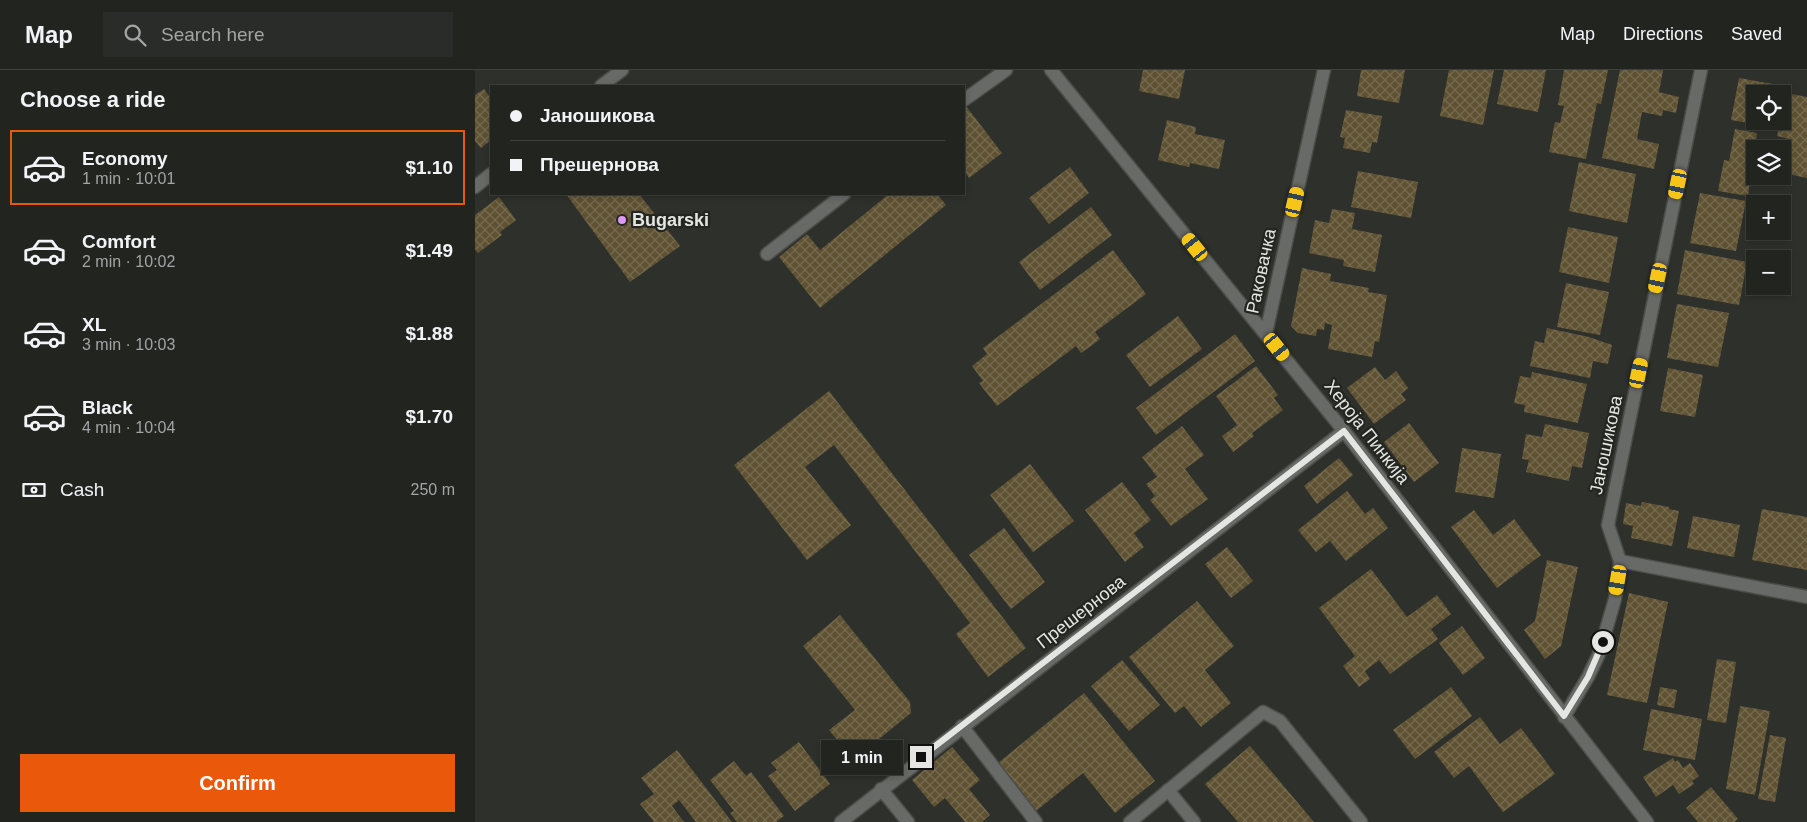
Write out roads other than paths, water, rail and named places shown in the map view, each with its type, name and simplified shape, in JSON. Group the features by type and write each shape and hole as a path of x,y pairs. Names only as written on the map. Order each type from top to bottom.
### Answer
{"street":[{"path":"602,85 622,70"},
{"path":"965,99 1006,70"},
{"name":"Хероја Пинкија","path":"1051,70 1344,431 1647,822"},
{"name":"Раковачка","path":"1266,333 1324,70"},
{"name":"Јаношикова","path":"1564,716 1588,677 1599,654 1615,599 1619,561 1607,525 1701,70"},
{"path":"475,187 490,175"},
{"path":"767,254 843,195"},
{"name":"Прешернова","path":"841,822 962,726 1344,431"},
{"path":"1619,561 1807,597"},
{"path":"1130,822 1263,712 1280,720 1361,822"},
{"path":"962,726 1036,822"},
{"path":"881,789 909,822"},
{"path":"1168,790 1194,822"}],"place":[{"name":"Bugarski","path":"622,220"}]}
